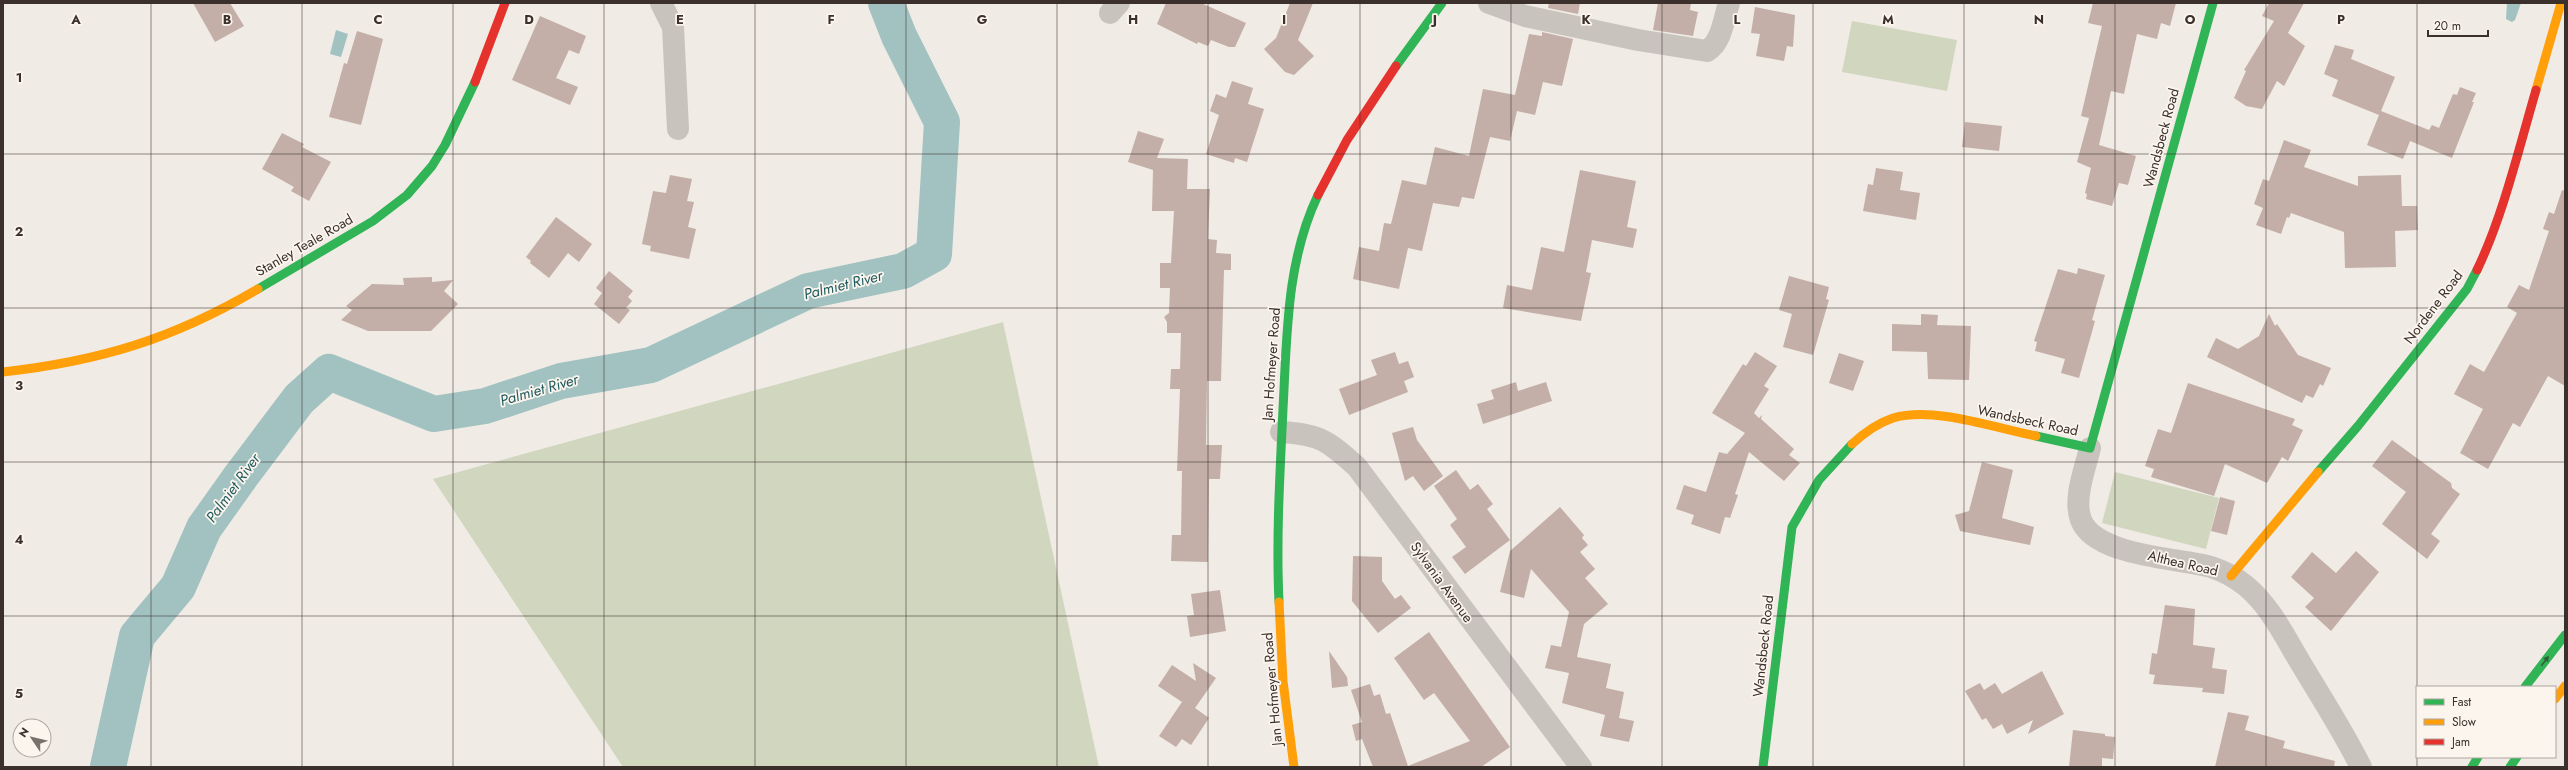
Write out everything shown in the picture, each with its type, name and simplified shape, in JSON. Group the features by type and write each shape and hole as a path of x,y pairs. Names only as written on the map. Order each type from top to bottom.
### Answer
{"main road":[{"name":"Stanley Teale Road","path":"3,372 97,358 184,328 272,280 382,215 416,186 441,152 454,128 505,3"},
{"name":"Jan Hofmeyer Road","path":"1294,767 1284,681 1278,606 1276,544 1289,301 1296,262 1305,230 1332,168 1356,126 1442,3"},
{"name":"Wandsbeck Road","path":"1763,767 1792,527 1801,506 1812,488 1833,464 1856,442 1888,420 1924,414 1945,417 2090,448 2213,3"},
{"name":"Nordene Road","path":"2231,576 2294,499 2358,426 2467,289 2484,255 2515,163 2561,3"},
{"path":"2526,686 2565,635"},
{"path":"2556,698 2565,686"},
{"path":"2472,767 2477,758"},
{"path":"2510,767 2516,758"}],"street":[{"path":"661,3 673,26 678,129"},
{"path":"1489,3 1525,16 1638,40 1707,51 1715,44 1729,3"},
{"name":"Sylvania Avenue","path":"1281,432 1318,437 1328,442 1357,467 1581,767"},
{"name":"Althea Road","path":"2090,448 2081,490 2081,520 2095,536 2120,549 2212,568 2231,576 2266,606 2347,739 2361,767"}],"green space":[{"path":"1852,21 1957,40 1947,91 1842,72"},
{"path":"1003,322 1099,767 623,767 433,479"},
{"path":"2115,472 2219,498 2206,549 2102,523"}],"water":[{"path":"2507,3 2521,3 2515,20 2512,22 2506,19"},
{"path":"336,30 348,34 341,57 330,54"}],"building":[{"path":"193,3 230,3 244,26 215,42"},
{"path":"1166,3 1201,3 1246,23 1235,47 1229,47 1211,40 1208,46 1198,42 1197,44 1157,24"},
{"path":"1290,3 1313,3 1298,40 1314,56 1294,75 1285,72 1264,49 1276,38"},
{"path":"1549,3 1580,3 1578,14 1548,8"},
{"path":"1658,3 1691,3 1690,10 1698,12 1693,36 1653,30"},
{"path":"2093,3 2176,3 2170,26 2161,23 2157,39 2137,34 2124,94 2111,91 2099,145 2136,156 2128,185 2119,183 2112,206 2086,199 2087,194 2085,193 2091,168 2077,162 2089,118 2081,116 2102,26 2088,23"},
{"path":"2269,3 2304,3 2288,33 2305,46 2284,86 2277,81 2262,109 2246,106 2234,98 2246,71 2244,70 2274,21 2262,16"},
{"path":"1755,7 1795,15 1793,47 1787,46 1784,61 1756,56 1760,34 1751,33"},
{"path":"540,16 586,36 579,54 569,50 556,78 578,87 570,105 512,80"},
{"path":"357,31 383,39 361,125 329,117 344,63 347,64"},
{"path":"1542,32 1573,39 1562,86 1543,82 1535,115 1517,111 1510,141 1490,137 1474,199 1462,197 1459,207 1433,203 1422,251 1408,248 1399,289 1353,279 1359,247 1379,251 1384,223 1391,224 1402,180 1426,185 1435,147 1469,156 1483,89 1515,95 1529,34 1542,36"},
{"path":"2335,45 2354,50 2351,59 2395,77 2381,111 2429,130 2432,125 2439,128 2453,94 2457,95 2460,87 2476,93 2472,102 2474,102 2452,158 2410,141 2403,159 2367,145 2379,115 2332,96 2338,80 2324,74"},
{"path":"1232,81 1253,88 1248,104 1264,109 1247,162 1235,158 1234,163 1206,154 1219,115 1210,111 1216,94 1226,98"},
{"path":"1965,122 2002,126 1999,151 1962,147"},
{"path":"1138,131 1164,139 1157,158 1188,159 1187,189 1210,189 1208,239 1217,240 1216,253 1231,254 1231,270 1224,270 1221,381 1207,381 1206,445 1222,445 1220,479 1209,479 1208,562 1171,561 1172,535 1181,535 1182,471 1177,471 1180,389 1170,389 1171,369 1180,369 1181,333 1167,333 1167,322 1164,317 1169,313 1170,288 1160,288 1160,263 1171,263 1174,211 1152,211 1153,170 1128,162"},
{"path":"282,133 304,144 302,147 331,162 309,201 291,191 294,187 262,169"},
{"path":"2284,140 2311,150 2304,167 2358,186 2358,176 2401,175 2402,206 2417,206 2418,230 2395,231 2396,267 2345,268 2344,232 2291,213 2289,218 2287,217 2281,234 2256,225 2263,208 2254,204 2263,179 2269,181"},
{"path":"1876,168 1903,172 1900,190 1920,193 1916,220 1863,211 1868,184 1873,185"},
{"path":"1580,170 1636,181 1627,227 1637,229 1633,248 1592,240 1586,272 1591,273 1581,321 1503,308 1507,285 1532,290 1541,247 1564,252"},
{"path":"670,175 692,179 687,201 694,202 688,227 696,229 689,259 650,251 651,246 642,244 653,191 666,193"},
{"path":"2562,190 2565,191 2565,386 2548,376 2520,427 2513,423 2488,469 2460,453 2483,409 2454,394 2470,364 2484,372 2517,313 2507,307 2519,285 2529,290 2549,231 2543,229 2549,212 2554,214"},
{"path":"556,217 592,244 579,262 568,253 549,278 530,263 531,261 526,257"},
{"path":"2078,268 2105,275 2092,320 2095,321 2079,378 2061,373 2065,359 2035,351 2037,342 2034,341 2058,269 2077,274"},
{"path":"609,271 633,291 628,297 632,301 626,308 630,310 619,324 594,304 602,293 596,288"},
{"path":"1789,276 1829,287 1826,299 1829,300 1813,355 1783,347 1792,314 1779,310"},
{"path":"432,277 432,282 453,280 444,291 458,304 431,331 368,331 341,320 352,310 346,306 372,284 404,285 403,278"},
{"path":"1921,314 1938,315 1937,325 1971,326 1969,380 1928,379 1927,352 1892,351 1892,324 1921,325"},
{"path":"2269,314 2275,326 2277,324 2298,355 2331,368 2323,386 2320,384 2313,398 2306,395 2302,403 2207,357 2216,338 2238,349 2259,336"},
{"path":"1395,352 1399,364 1408,361 1414,377 1404,381 1408,392 1349,415 1339,389 1377,375 1371,360"},
{"path":"1755,352 1777,366 1764,386 1769,389 1754,413 1759,418 1762,415 1761,419 1794,449 1789,455 1800,463 1784,481 1749,452 1735,494 1738,495 1730,518 1725,517 1720,534 1691,524 1694,515 1676,509 1684,485 1706,492 1719,452 1727,454 1745,433 1712,413 1743,364 1746,366"},
{"path":"1839,353 1864,361 1853,391 1829,383"},
{"path":"1516,382 1518,391 1546,382 1552,401 1483,424 1477,404 1494,399 1491,390"},
{"path":"2188,383 2295,419 2292,425 2303,430 2288,461 2282,457 2267,483 2225,464 2214,496 2151,477 2154,469 2145,466 2158,429 2171,433"},
{"path":"1413,427 1417,440 1443,476 1424,491 1413,476 1405,481 1392,433"},
{"path":"2392,440 2451,483 2452,488 2460,494 2431,534 2440,541 2427,559 2382,524 2406,492 2372,466"},
{"path":"1982,462 2013,470 2002,518 2034,527 2030,545 1960,531 1955,515 1969,511"},
{"path":"1456,470 1470,490 1478,484 1493,504 1487,509 1510,540 1465,574 1452,557 1466,547 1450,525 1457,519 1434,486"},
{"path":"2220,497 2235,501 2227,535 2211,531"},
{"path":"1560,507 1584,535 1582,538 1588,545 1580,552 1595,569 1585,578 1608,604 1584,624 1577,657 1611,664 1606,688 1624,692 1619,718 1634,721 1629,742 1600,736 1605,715 1562,703 1569,673 1545,668 1551,645 1561,647 1569,612 1531,569 1524,598 1500,592 1510,551"},
{"path":"2356,551 2379,572 2331,631 2305,607 2314,598 2291,577 2312,552 2336,573"},
{"path":"1353,556 1382,557 1382,581 1395,599 1401,595 1411,608 1378,633 1352,601"},
{"path":"1220,590 1226,631 1190,637 1187,616 1194,615 1191,594"},
{"path":"2165,605 2195,609 2193,645 2215,648 2212,668 2227,670 2224,694 2202,692 2203,688 2153,684 2155,675 2149,674 2152,653 2157,654"},
{"path":"1429,632 1510,747 1481,767 1373,767 1362,739 1356,741 1352,725 1362,722 1351,690 1370,684 1374,696 1380,694 1386,714 1390,713 1408,766 1470,741 1434,693 1424,700 1394,658"},
{"path":"1329,651 1347,677 1348,686 1332,688"},
{"path":"1193,663 1216,678 1195,708 1209,718 1191,745 1182,739 1176,747 1159,736 1182,702 1158,686 1172,665 1196,681"},
{"path":"2042,671 2064,714 2028,734 2033,720 2007,734 2002,724 1993,729 1986,718 1982,720 1965,691 1980,683 1984,690 1995,683 2002,694"},
{"path":"2228,712 2249,716 2245,730 2285,741 2283,748 2335,761 2334,767 2215,767"},
{"path":"2073,730 2105,734 2105,736 2115,737 2113,759 2102,758 2102,767 2069,767"}],"waterway":[{"name":"Palmiet River","path":"108,767 137,636 178,587 204,528 241,476 299,399 329,372 434,414 485,406 561,381 651,365 808,291 903,271 934,254 942,122 899,36 886,3"}],"traffic: fast":[{"path":"1396,66 1442,3"},
{"path":"2036,436 2090,448 2213,3"},
{"path":"258,289 373,221 407,195 432,166 445,145 475,82"},
{"path":"1279,602 1279,505 1287,327 1294,273 1300,247 1307,220 1318,195"},
{"path":"2318,472 2358,426 2467,289 2477,270"},
{"path":"1763,767 1792,527 1819,480 1852,444"},
{"path":"2526,686 2565,635"},
{"path":"2472,767 2477,758"},
{"path":"2510,767 2516,758"}],"traffic: slow":[{"path":"2536,90 2561,3"},
{"path":"3,372 72,361 135,345 196,322 258,289"},
{"path":"1852,444 1866,432 1882,423 1893,418 1909,415 1945,416 2036,436"},
{"path":"2231,576 2318,472"},
{"path":"1279,602 1283,681 1294,767"},
{"path":"2556,698 2565,686"}],"traffic: jam":[{"path":"475,82 505,3"},
{"path":"1318,195 1347,140 1396,66"},
{"path":"2477,270 2503,205 2536,90"}]}
